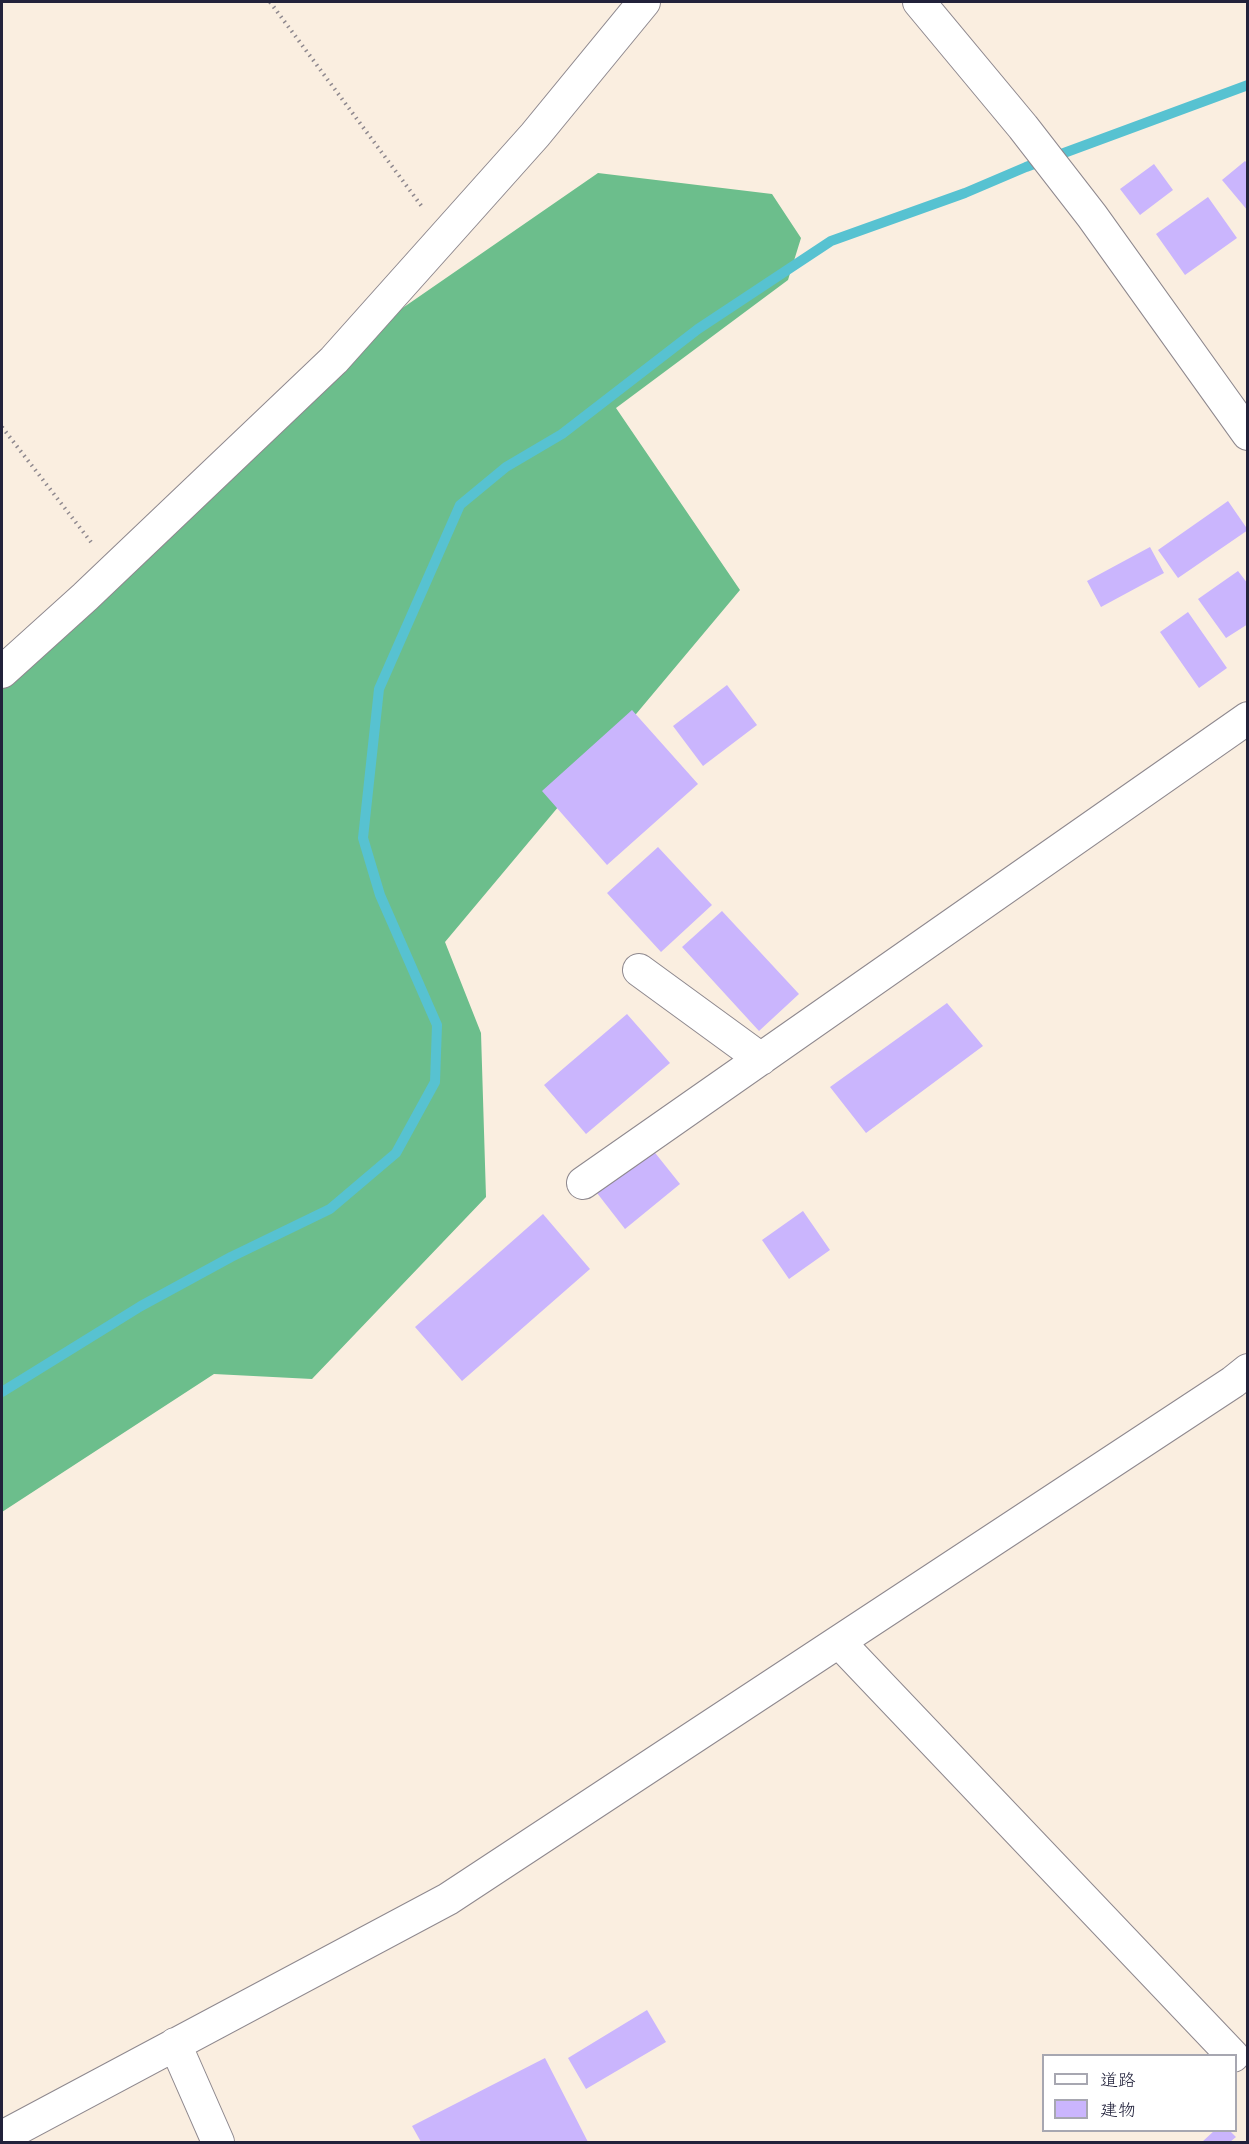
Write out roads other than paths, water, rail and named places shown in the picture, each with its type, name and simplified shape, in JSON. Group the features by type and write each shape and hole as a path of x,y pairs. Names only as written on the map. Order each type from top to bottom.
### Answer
{"street":[{"path":"2,672 85,597 334,360 536,135 644,2"},
{"path":"919,2 1092,216 1248,434"},
{"path":"583,1183 1248,718"},
{"path":"639,970 761,1059"},
{"path":"2,2137 448,1899 838,1642 1243,1383"},
{"path":"838,1642 1231,2054"},
{"path":"175,2044 218,2142"},
{"path":"1237,2060 1248,2071"}],"waterway":[{"path":"2,1392 141,1306 231,1257 330,1209 396,1153 435,1082 437,1025 380,895 363,838 379,689 460,505 506,467 562,434 698,329 831,241 965,193 1026,167 1248,85"}]}
